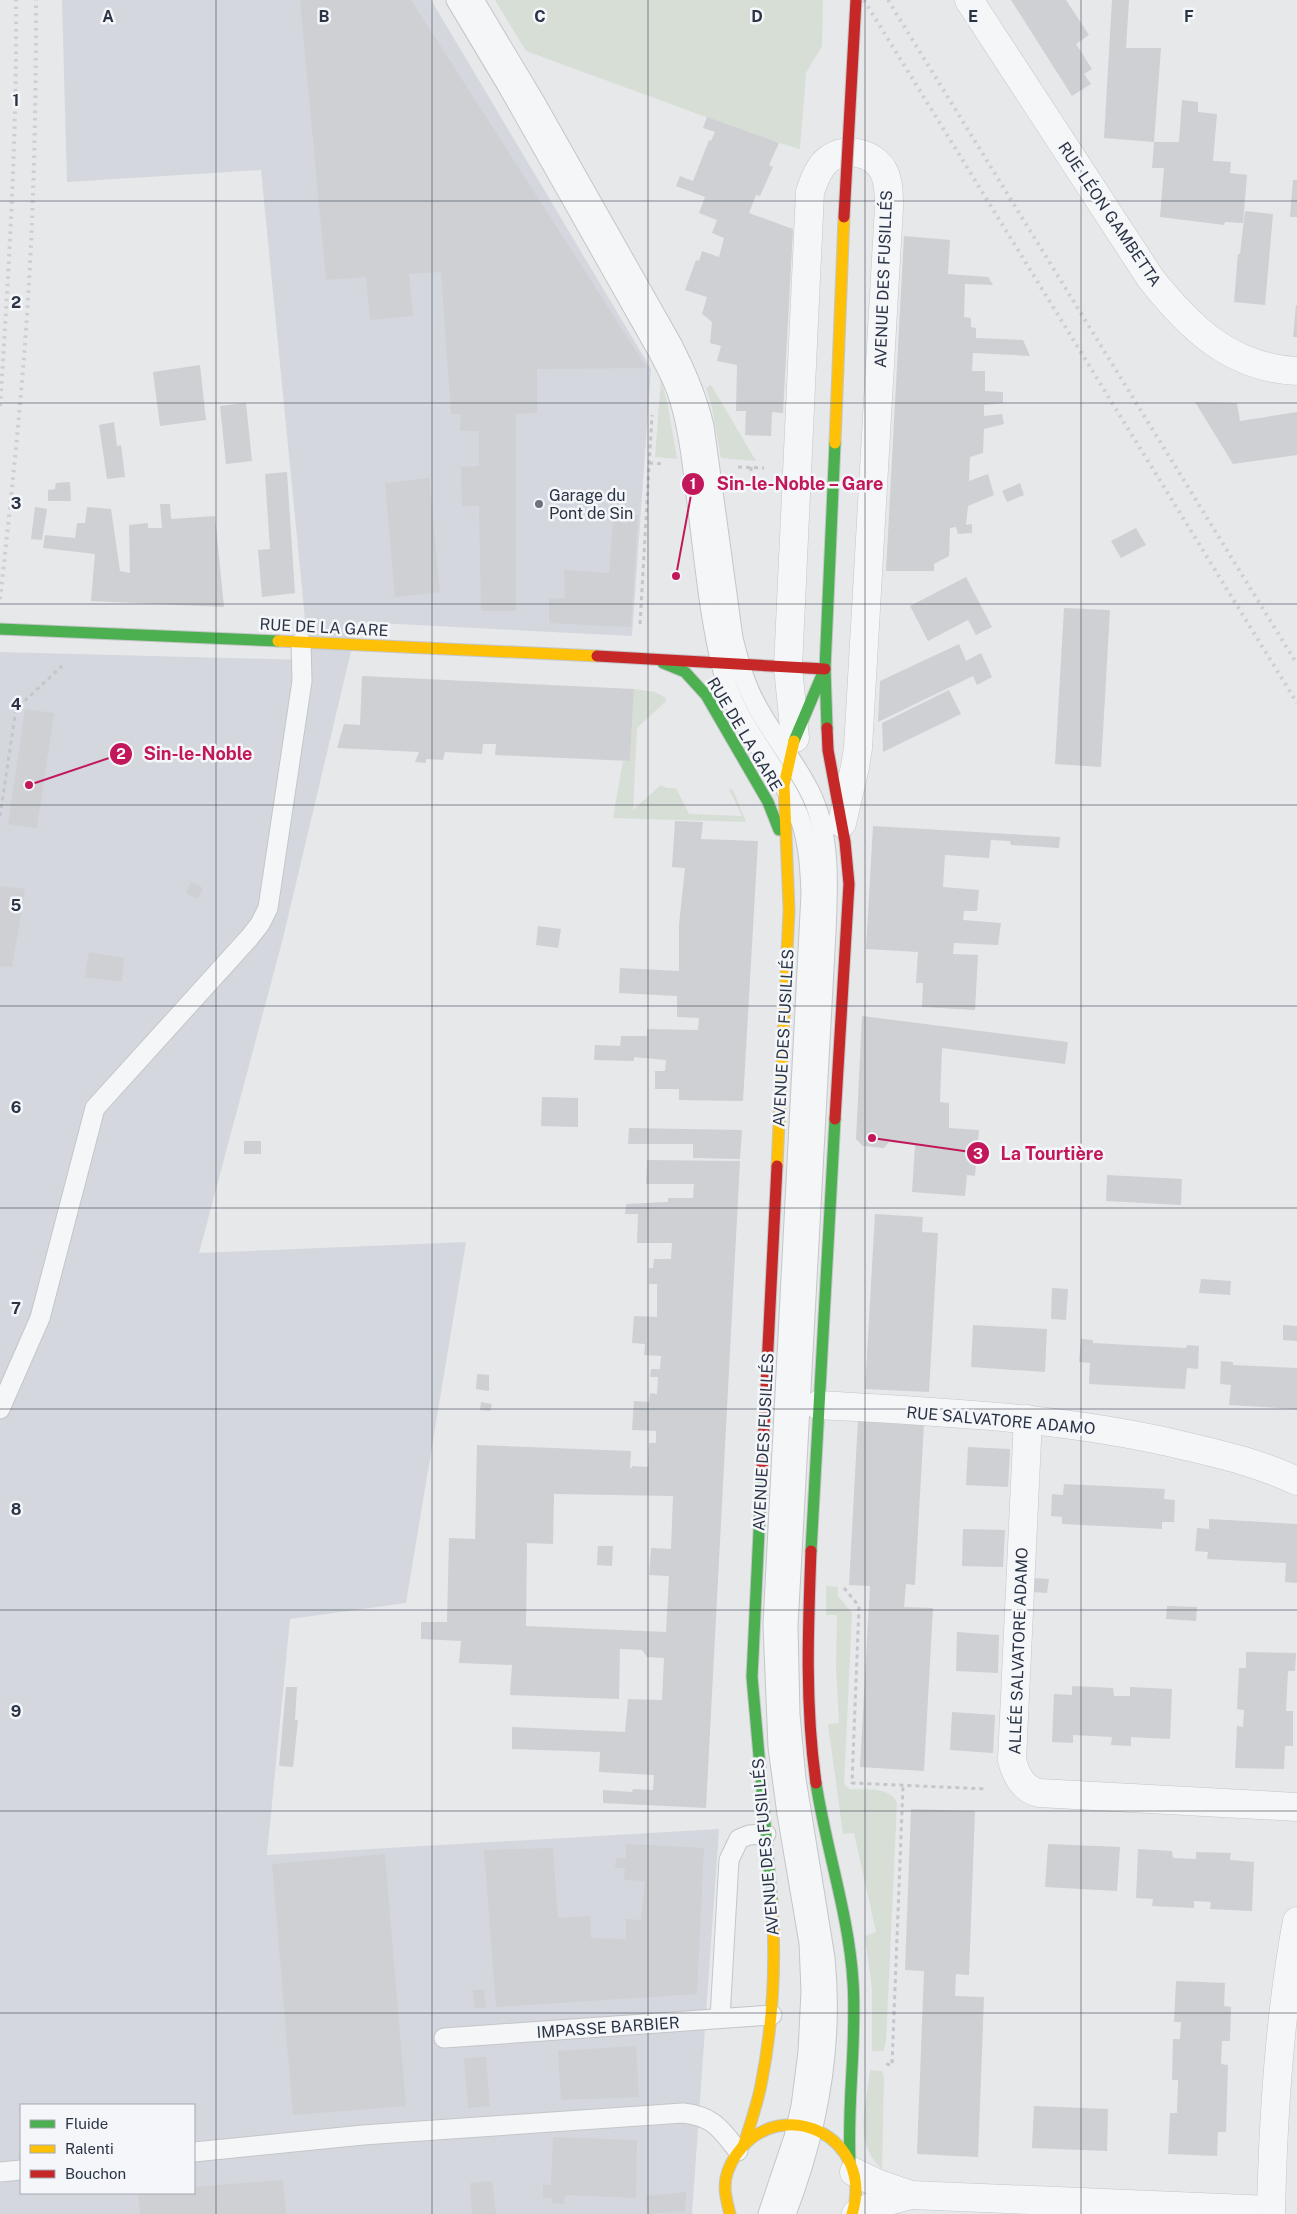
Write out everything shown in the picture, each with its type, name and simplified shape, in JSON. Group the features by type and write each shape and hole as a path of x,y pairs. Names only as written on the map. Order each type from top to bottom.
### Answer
{"main road":[{"path":"825,669 844,217 856,0"},
{"name":"RUE DE LA GARE","path":"0,629 647,658 825,669"},
{"name":"RUE DE LA GARE","path":"647,658 685,672 706,695 768,802 786,854"},
{"name":"AVENUE DES FUSILLÉS","path":"725,2197 728,2168 741,2147 761,2093 772,2015 773,1914 756,1741 753,1650 788,942 784,785 792,748 825,669"},
{"name":"AVENUE DES FUSILLÉS","path":"825,669 828,750 847,861 848,903 807,1609 807,1665 812,1747 819,1802 846,1932 853,1981 854,2034 848,2124 857,2195 852,2214"},
{"path":"741,2147 759,2132 769,2128 806,2126 835,2141 852,2167"},
{"path":"723,2214 725,2197"},
{"path":"725,2197 730,2214"}],"street":[{"name":"RUE LÉON GAMBETTA","path":"969,0 1151,279 1167,299 1184,318 1220,347 1261,366 1297,371"},
{"name":"AVENUE DES FUSILLÉS","path":"792,748 788,667 810,192 818,172 829,159 840,154 858,153 871,158 883,171 889,191 889,207 858,748 842,823"},
{"name":"RUE SALVATORE ADAMO","path":"818,1405 1028,1419 1152,1438 1234,1458 1278,1472 1297,1481"},
{"name":"ALLÉE SALVATORE ADAMO","path":"1022,1782 1012,1760 1028,1419"},
{"path":"1022,1782 1027,1788 1039,1793 1297,1807"},
{"path":"852,2167 879,2184 911,2195 1079,2209 1271,2212 1279,2058 1286,1986 1297,1921"},
{"path":"856,2214 877,2204 911,2195"}],"lane":[{"path":"456,0 508,86 657,350 677,391 685,422 692,465 716,638 757,707 792,748 820,821 826,850 827,887 788,1626 790,1715 796,1779 822,1932 828,1983 826,2055 806,2126 786,2214"},
{"path":"474,0 535,102 672,344 696,394 704,426 733,638 729,690 784,785 800,817 806,842 810,894 773,1624 778,1747 788,1824 805,1916 811,1967 806,2126 768,2214"},
{"path":"0,1408 40,1318 95,1108 249,938 260,924 268,908 302,681 302,642"},
{"path":"720,2018 730,1860 739,1839 748,1835 766,1834"},
{"name":"IMPASSE BARBIER","path":"444,2038 772,2015"},
{"path":"195,2152 363,2135 683,2113 701,2116 710,2120 741,2147"},
{"path":"0,2172 20,2170"}],"path":[{"path":"640,626 652,406"},
{"path":"733,467 798,470"},
{"path":"751,468 751,476"},
{"path":"0,816 16,709 97,633"},
{"path":"842,1585 859,1606 852,1783 994,1790 1010,1787 1022,1782"}],"shaded area":[{"path":"62,0 431,0 651,369 632,636 358,622 283,938 199,1253 466,1242 406,1603 290,1619 267,1855 719,1829 692,2214 0,2214 0,652 309,660 261,170 67,182"},
{"path":"495,0 823,0 822,46 806,73 800,149 766,139 526,51"},
{"path":"661,379 668,406 677,459 655,457"},
{"path":"711,385 756,461 721,458 711,403 706,388"},
{"path":"634,689 655,692 666,698 665,702 637,728 633,810 661,785 667,788 676,788 689,814 742,816 729,789 733,790 746,822 613,818 623,761 630,761"},
{"path":"826,1586 838,1587 838,1596 852,1613 844,1784 849,1789 883,1791 894,1798 897,1803 886,2040 884,2050 882,2051 872,2051 872,1989 865,1936 876,1932 854,1833 843,1834 828,1724 839,1723 836,1667 837,1615 826,1615"},
{"path":"870,2070 882,2071 884,2077 882,2169 867,2147 864,2135"}],"building":[{"path":"300,0 411,0 647,368 537,369 537,413 516,414 516,611 481,611 479,506 462,506 461,467 479,466 479,431 460,431 461,414 451,414 441,272 409,274 413,316 370,320 366,277 326,280"},
{"path":"1011,0 1066,0 1089,35 1076,44 1092,69 1084,74 1091,84 1072,96"},
{"path":"1112,0 1129,0 1126,48 1161,48 1154,142 1104,138"},
{"path":"1182,100 1198,102 1198,112 1217,114 1213,161 1231,162 1230,173 1247,175 1243,223 1225,222 1224,225 1160,217 1164,168 1152,168 1154,142 1179,142"},
{"path":"707,117 779,143 769,165 773,167 760,196 756,195 749,213 793,229 783,413 772,412 771,436 745,435 746,411 736,411 737,365 717,361 721,346 710,343 712,322 702,314 707,297 685,290 696,260 699,261 702,251 719,257 724,238 712,233 717,220 699,213 705,197 676,186 680,176 693,181 709,140 711,141 715,132 703,128"},
{"path":"1293,180 1297,180 1297,217 1290,217"},
{"path":"1245,211 1273,214 1265,305 1234,302 1238,254 1240,254"},
{"path":"904,236 950,240 948,274 988,277 993,285 965,284 964,317 971,318 971,327 976,328 976,338 1023,340 1030,356 973,353 972,371 985,371 985,391 1003,392 1003,403 984,405 984,416 1002,414 1004,424 984,429 983,453 970,457 969,481 988,474 994,495 968,506 966,525 972,524 972,533 958,534 956,527 950,528 949,556 934,564 934,571 886,571"},
{"path":"1296,305 1297,337 1293,337"},
{"path":"200,365 206,420 160,426 153,372"},
{"path":"1195,402 1237,403 1240,421 1297,412 1297,455 1233,464"},
{"path":"246,403 252,461 226,464 220,406"},
{"path":"114,422 117,446 121,445 125,477 107,479 99,425"},
{"path":"287,472 295,593 262,597 258,550 270,549 265,474"},
{"path":"429,478 440,592 395,597 385,483"},
{"path":"70,482 71,501 48,501 48,490 55,489 56,483"},
{"path":"1020,483 1024,495 1007,502 1002,491"},
{"path":"160,504 170,504 171,519 215,516 224,607 91,601 95,554 43,548 45,535 75,538 77,523 85,523 87,507 111,509 120,571 130,573 129,525 148,523 148,528 162,528"},
{"path":"35,507 47,509 42,540 31,539"},
{"path":"626,515 638,515 631,627 549,623 549,599 565,598 564,570 609,573 613,521 627,523"},
{"path":"1136,528 1146,545 1121,558 1111,541"},
{"path":"966,577 992,627 976,635 968,620 928,641 910,606"},
{"path":"1064,608 1110,610 1101,767 1055,764"},
{"path":"959,644 966,661 981,653 992,677 977,685 973,676 878,722 880,681"},
{"path":"362,676 634,689 630,761 495,755 496,744 483,744 482,754 445,752 443,760 426,759 426,763 415,762 419,752 337,748 344,724 360,725"},
{"path":"949,690 961,714 883,752 882,723"},
{"path":"25,709 54,713 37,828 8,824"},
{"path":"675,821 703,822 701,839 758,841 743,1101 679,1100 679,1089 655,1089 655,1071 665,1071 666,1060 634,1057 634,1061 594,1060 595,1045 620,1046 621,1036 647,1036 647,1029 698,1030 699,1018 677,1017 677,996 619,993 620,968 679,971 679,925 685,868 672,867"},
{"path":"873,826 1060,837 1059,848 1011,845 1010,841 991,840 989,858 945,855 943,887 979,890 977,911 964,911 963,920 1001,923 998,945 954,943 953,954 978,955 975,1010 922,1007 923,983 916,983 918,952 866,949"},
{"path":"191,882 203,888 198,899 186,893"},
{"path":"0,886 25,889 12,967 0,966"},
{"path":"538,926 561,929 558,948 536,945"},
{"path":"89,952 124,958 122,982 85,977"},
{"path":"862,1016 1068,1042 1065,1064 942,1048 940,1102 949,1103 949,1128 979,1130 975,1176 967,1175 965,1196 912,1192 915,1145 889,1142 884,1148 863,1146 856,1139"},
{"path":"542,1097 578,1098 578,1127 541,1126"},
{"path":"629,1128 742,1130 740,1159 693,1158 693,1144 628,1144"},
{"path":"244,1141 261,1141 261,1154 244,1154"},
{"path":"647,1160 740,1161 706,1808 603,1803 603,1790 632,1792 633,1789 653,1790 654,1775 599,1772 600,1752 512,1749 512,1727 625,1732 628,1699 662,1700 664,1658 647,1657 642,1650 620,1649 619,1699 510,1695 512,1665 459,1663 461,1641 421,1639 421,1622 447,1622 449,1538 475,1539 477,1445 631,1451 630,1468 632,1466 648,1467 649,1443 656,1443 656,1431 632,1430 634,1401 649,1402 650,1393 657,1394 658,1377 650,1377 651,1369 660,1369 661,1356 644,1355 645,1344 632,1343 634,1316 657,1317 657,1284 649,1284 649,1268 653,1268 654,1259 671,1259 672,1243 637,1243 638,1214 625,1214 626,1204 668,1202 668,1198 693,1198 694,1184 646,1184","holes":["554,1494 673,1496 671,1549 651,1548 649,1575 669,1576 666,1632 526,1626 527,1543 553,1544"]},
{"path":"1107,1175 1182,1179 1181,1205 1106,1201"},
{"path":"875,1214 923,1217 922,1232 938,1233 929,1392 865,1389"},
{"path":"1201,1279 1231,1281 1230,1295 1199,1293"},
{"path":"1052,1288 1068,1289 1066,1320 1051,1319"},
{"path":"973,1325 1047,1329 1045,1372 971,1367"},
{"path":"1283,1325 1297,1326 1297,1341 1283,1340"},
{"path":"1081,1339 1093,1340 1093,1343 1186,1348 1187,1345 1199,1346 1198,1369 1187,1368 1185,1389 1089,1384 1090,1363 1079,1362"},
{"path":"1221,1361 1233,1362 1233,1365 1297,1368 1297,1409 1229,1405 1231,1385 1220,1384"},
{"path":"477,1374 489,1375 489,1391 476,1389"},
{"path":"481,1402 492,1404 490,1411 480,1410"},
{"path":"858,1420 924,1423 915,1585 906,1584 904,1607 933,1608 924,1771 860,1767 870,1586 849,1585"},
{"path":"968,1447 1010,1449 1008,1487 966,1485"},
{"path":"1064,1484 1165,1489 1164,1499 1175,1500 1174,1522 1162,1522 1162,1529 1062,1524 1062,1517 1051,1516 1052,1494 1063,1495"},
{"path":"1209,1519 1297,1524 1297,1583 1285,1582 1286,1563 1207,1559 1208,1552 1195,1551 1197,1528 1209,1529"},
{"path":"963,1529 1005,1530 1003,1567 962,1566"},
{"path":"598,1546 613,1546 612,1566 597,1565"},
{"path":"1033,1578 1049,1579 1047,1593 1032,1592"},
{"path":"1167,1606 1197,1607 1196,1621 1166,1619"},
{"path":"957,1632 999,1635 998,1673 956,1671"},
{"path":"1246,1652 1296,1653 1295,1671 1288,1671 1286,1711 1293,1711 1293,1746 1285,1746 1284,1769 1235,1768 1237,1726 1243,1727 1244,1710 1237,1709 1239,1668 1246,1668"},
{"path":"1072,1686 1113,1688 1114,1696 1130,1696 1130,1687 1172,1689 1170,1739 1131,1737 1131,1746 1111,1745 1112,1737 1073,1735 1073,1743 1052,1742 1054,1694 1072,1695"},
{"path":"286,1687 297,1687 295,1720 298,1720 293,1767 279,1766"},
{"path":"952,1712 995,1715 993,1753 950,1750"},
{"path":"911,1809 975,1811 969,1975 956,1974 955,1996 984,1997 978,2157 917,2154 924,1971 905,1970"},
{"path":"626,1844 704,1848 697,1994 496,2007 484,1850 553,1848 558,1918 590,1916 591,1938 626,1939 626,1919 641,1920 645,1881 624,1880 625,1868 615,1868 616,1858 626,1858"},
{"path":"1048,1844 1120,1847 1117,1891 1045,1887"},
{"path":"1138,1849 1172,1851 1173,1858 1196,1859 1196,1852 1231,1853 1230,1860 1254,1862 1252,1911 1210,1909 1211,1902 1194,1901 1194,1908 1152,1906 1153,1899 1136,1898"},
{"path":"385,1854 406,2106 293,2115 272,1864"},
{"path":"1176,1981 1225,1983 1224,2006 1231,2007 1230,2041 1222,2041 1221,2064 1228,2065 1226,2132 1218,2132 1217,2156 1168,2154 1170,2113 1177,2113 1178,2080 1172,2080 1173,2039 1180,2039 1181,2022 1174,2022"},
{"path":"473,1990 484,1990 486,2008 475,2008"},
{"path":"636,2046 639,2097 561,2100 558,2051"},
{"path":"486,2057 490,2106 468,2108 464,2058"},
{"path":"1034,2106 1108,2109 1107,2151 1032,2148"},
{"path":"553,2137 637,2140 636,2198 565,2195 564,2204 552,2203 552,2198 543,2198 543,2185 551,2185"},
{"path":"283,2180 286,2214 140,2214 138,2194 195,2194 195,2187"},
{"path":"492,2181 496,2214 472,2214 470,2183"},
{"path":"686,2192 685,2211 648,2214 646,2196"}],"railway":[{"path":"0,406 12,203 16,0"},
{"path":"0,599 17,436 29,286 36,0"},
{"path":"864,0 1297,703"},
{"path":"888,0 1297,664"}],"traffic: fast":[{"path":"827,728 825,669 835,443"},
{"path":"0,629 278,641"},
{"path":"663,663 685,672 706,695 768,802 779,830"},
{"path":"794,741 822,675"},
{"path":"811,1551 835,1119"},
{"path":"762,1468 752,1677 772,1902"},
{"path":"816,1783 851,1957 854,2027 849,2139 850,2161"}],"traffic: slow":[{"path":"835,443 844,217"},
{"path":"278,641 597,656"},
{"path":"777,1166 789,910 784,785 794,741"},
{"path":"744,2144 759,2092 771,2017 774,1948 772,1902"},
{"path":"730,2214 725,2183 728,2170 736,2155 755,2136 776,2126 798,2125 820,2132 837,2145 850,2163 856,2187 852,2214"}],"traffic: jam":[{"path":"844,217 856,0"},
{"path":"597,656 825,669"},
{"path":"827,728 828,750 845,842 849,884 835,1119"},
{"path":"762,1468 777,1166"},
{"path":"811,1551 808,1638 809,1696 816,1783"}],"place":[{"name":"Garage du Pont de Sin","path":"539,504"},
{"name":"Sin-le-Noble – Gare","path":"676,576"},
{"name":"Sin-le-Noble","path":"29,785"},
{"name":"La Tourtière","path":"872,1138"}]}
